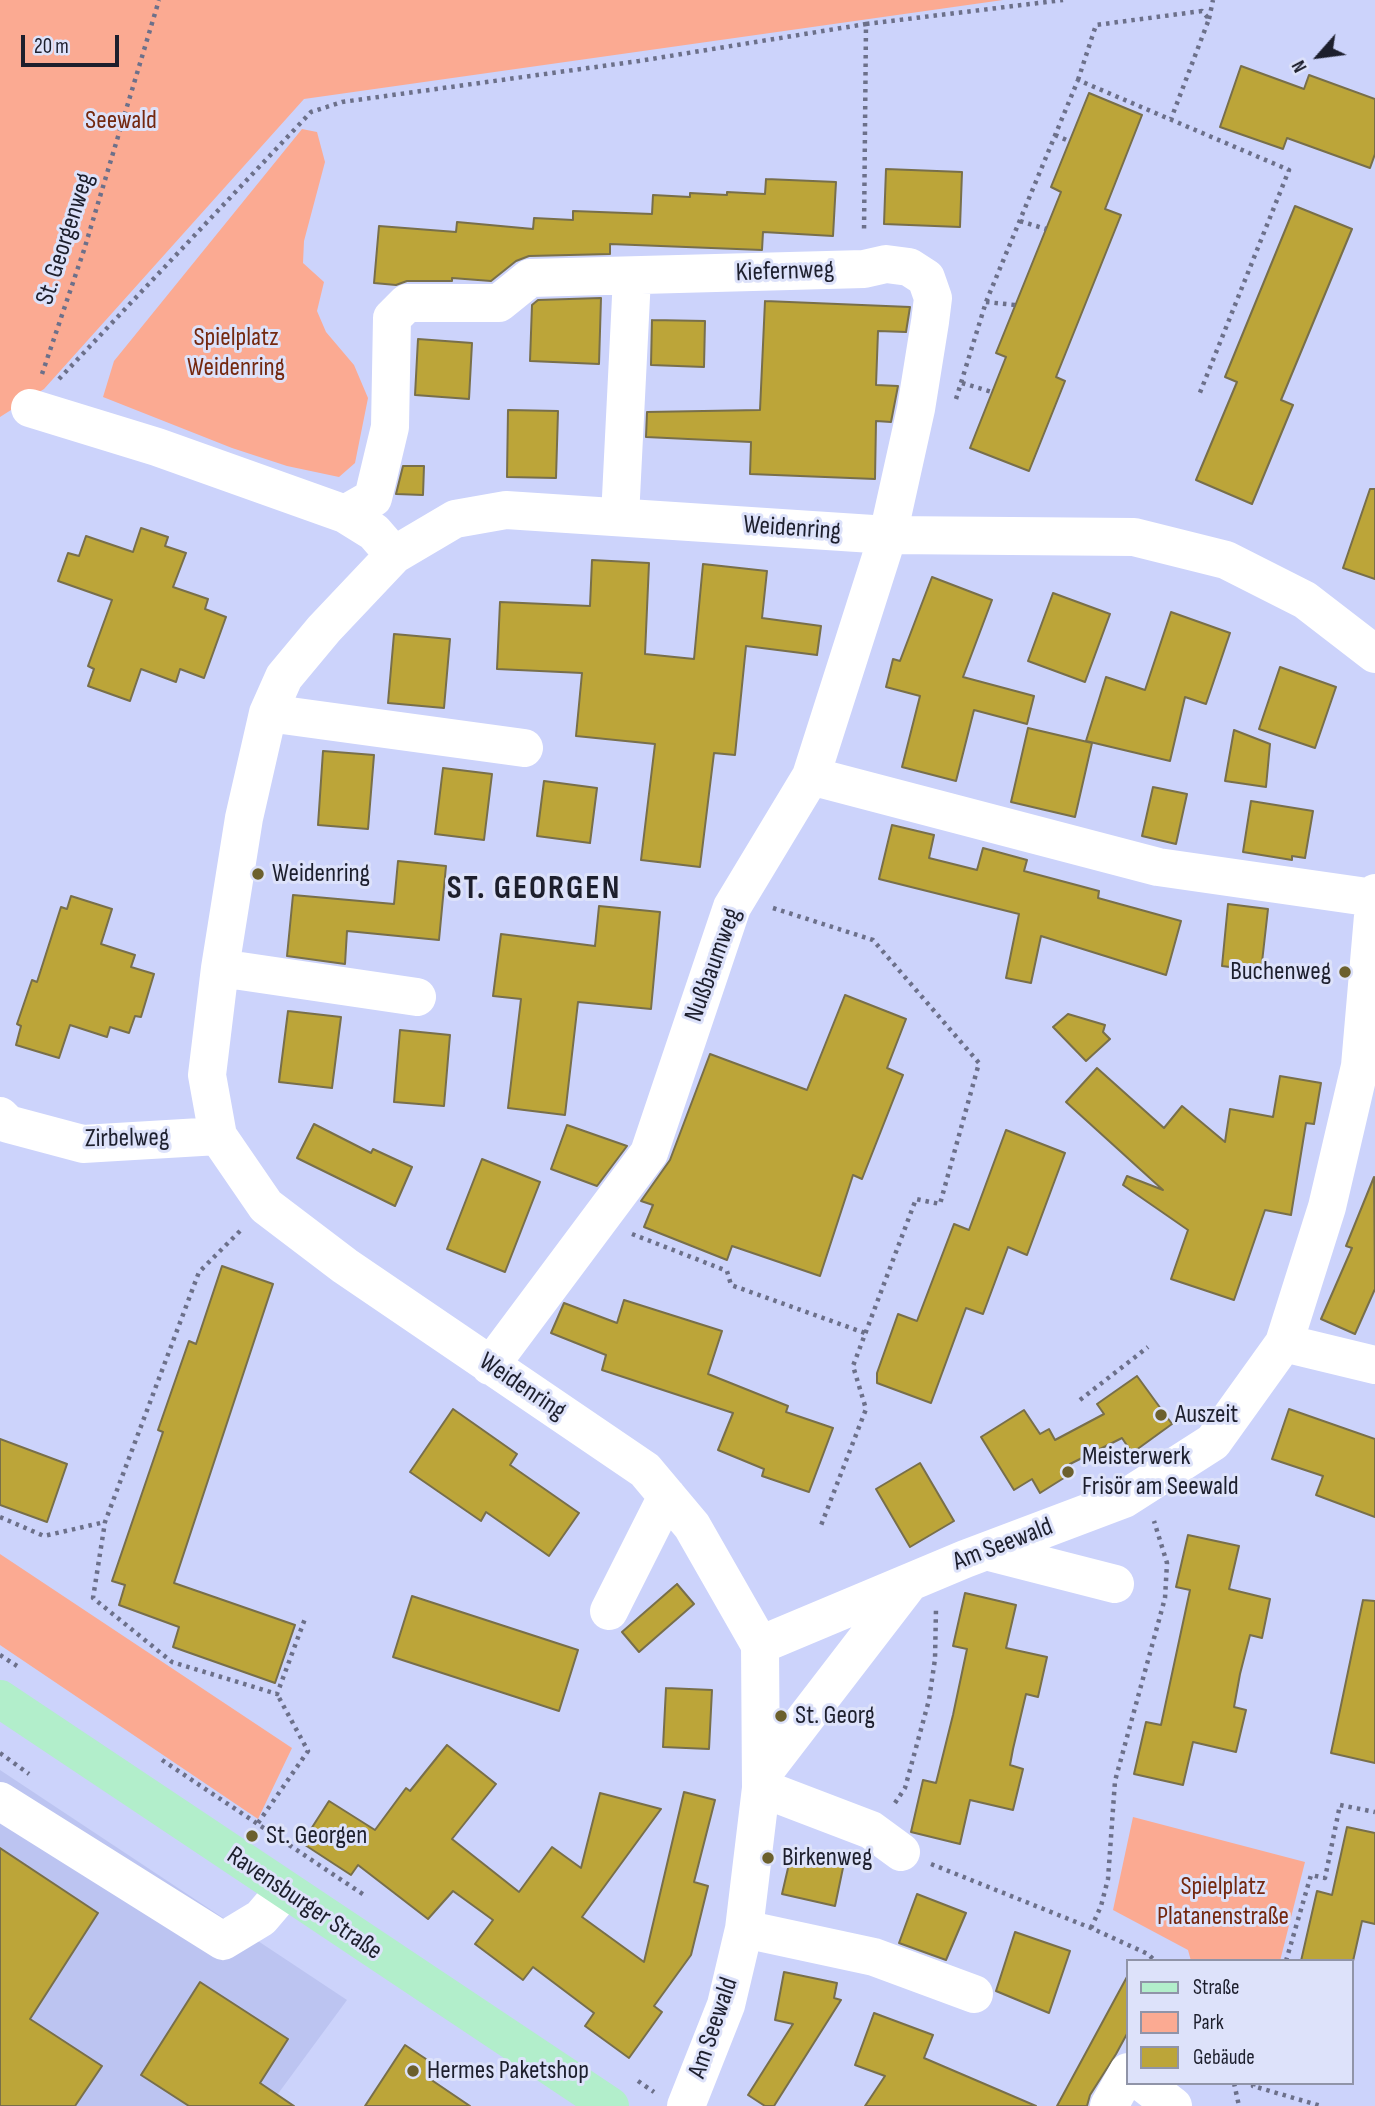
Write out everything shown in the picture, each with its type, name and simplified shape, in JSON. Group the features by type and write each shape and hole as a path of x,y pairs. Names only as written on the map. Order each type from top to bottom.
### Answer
{"main road":[{"name":"Ravensburger Straße","path":"0,1699 610,2106"}],"street":[{"name":"Kiefernweg","path":"345,514 373,498 390,427 392,318 407,303 499,303 530,278 863,269 886,264 909,267 926,278 933,298 916,409 888,535"},
{"path":"621,517 632,276"},
{"path":"30,408 158,447 345,514 374,532 394,555"},
{"name":"Weidenring","path":"760,1645 692,1526 645,1470 345,1266 266,1206 218,1136 207,1075 220,968 244,818 268,713 284,677 324,629 394,555 455,519 506,510 888,535 1144,540 1226,560 1305,600 1375,654"},
{"name":"Nußbaumweg","path":"490,1366 649,1153 732,907 811,776 888,535"},
{"path":"268,713 524,748"},
{"path":"811,776 1158,867 1375,895"},
{"name":"Am Seewald","path":"686,2106 726,2005 744,1929 761,1782 760,1645 986,1551 1124,1499 1213,1442 1284,1343 1327,1207 1368,1060 1375,895"},
{"path":"220,968 417,997"},
{"name":"Zirbelweg","path":"4,1120 83,1144 218,1136"},
{"path":"1284,1343 1375,1365"},
{"path":"610,1611 667,1496"},
{"path":"986,1551 1115,1584"},
{"path":"886,1841 761,1782 915,1580"},
{"path":"0,1801 223,1941 261,1918 284,1891"},
{"path":"744,1929 874,1957 974,1994"},
{"path":"1109,2106 1126,2076"},
{"path":"1146,2085 1173,2106"}],"path":[{"name":"St. Georgenweg","path":"30,408 84,250 159,0"},
{"path":"30,408 311,113 342,102 639,61 866,24 1063,0"},
{"path":"1171,119 1209,19 1213,0"},
{"path":"954,408 986,302 1078,80 1096,25 1202,11 1209,19"},
{"path":"863,269 866,24"},
{"path":"1078,80 1289,170 1199,395"},
{"path":"1055,135 1069,141"},
{"path":"1020,220 1046,229"},
{"path":"986,302 1015,305"},
{"path":"962,383 992,392"},
{"path":"738,897 873,940 979,1063 940,1204 916,1199 853,1366 866,1409 820,1528"},
{"path":"258,1823 308,1751 277,1694 172,1662 93,1598 105,1522 199,1272 266,1206"},
{"path":"598,1221 727,1271 732,1285 865,1333"},
{"path":"1080,1400 1148,1347"},
{"path":"1091,1928 1101,1906 1108,1879 1115,1781 1165,1598 1167,1563 1157,1525 1135,1491"},
{"path":"0,1517 44,1536 105,1522"},
{"path":"915,1580 935,1606 937,1626 929,1700 905,1788 889,1812 886,1841 1091,1928 1149,1954 1153,1959"},
{"path":"277,1694 306,1616"},
{"path":"1287,1959 1311,1875 1325,1878 1340,1805 1375,1812"},
{"path":"1235,2085 1240,2106"},
{"path":"1253,2085 1321,2106"}],"shaded area":[{"path":"0,1770 347,2000 269,2106 0,2106"}],"green space":[{"name":"Seewald","path":"0,0 1003,0 304,99 44,389 0,417"},
{"name":"Spielplatz Weidenring","path":"302,129 317,132 325,162 304,241 303,263 324,282 317,311 326,332 354,365 368,398 355,463 339,477 287,466 232,448 103,397 114,361"},
{"path":"0,1554 292,1748 258,1819 0,1645"},
{"name":"Spielplatz Platanenstraße","path":"1133,1817 1305,1862 1281,1959 1190,1959 1188,1950 1113,1910"}],"building":[{"path":"1241,66 1304,89 1309,75 1375,99 1375,154 1370,168 1287,138 1283,149 1220,127"},
{"path":"1089,93 1142,115 1105,209 1121,215 1056,377 1065,381 1029,471 970,448 1006,357 996,353 1061,192 1051,187"},
{"path":"886,169 962,172 960,227 884,224"},
{"path":"766,179 836,182 833,236 763,232 762,250 610,244 610,254 529,256 516,261 491,281 452,278 452,281 407,281 396,285 374,283 379,226 456,232 457,222 533,229 534,218 573,220 573,211 652,214 653,195 690,197 690,193 727,195 727,192 765,194"},
{"path":"1295,206 1352,229 1281,400 1293,405 1252,504 1196,480 1237,382 1225,377"},
{"path":"601,298 599,364 530,361 532,305 538,300"},
{"path":"765,301 910,307 906,332 878,331 876,385 898,386 891,422 876,421 875,479 750,474 751,442 646,437 647,412 760,410"},
{"path":"652,320 705,321 704,367 651,365"},
{"path":"418,339 472,343 469,399 415,395"},
{"path":"508,410 558,411 556,478 507,477"},
{"path":"403,466 424,466 423,495 396,494"},
{"path":"1370,489 1375,489 1375,579 1343,568"},
{"path":"141,528 168,537 165,546 186,553 173,587 208,599 205,609 226,617 204,678 180,669 176,682 141,669 130,701 88,686 94,669 88,666 112,600 58,581 68,553 79,556 86,536 133,552"},
{"path":"592,560 649,563 645,654 694,659 703,564 767,571 762,618 821,626 817,655 746,646 735,755 714,753 700,867 641,860 655,744 576,736 582,673 497,669 500,602 590,606"},
{"path":"932,577 992,600 963,677 1034,696 1027,724 974,710 956,781 902,767 920,696 886,687 893,659 900,661"},
{"path":"1053,593 1110,614 1085,682 1028,661"},
{"path":"1171,612 1230,633 1206,704 1185,697 1170,761 1086,741 1106,677 1145,690"},
{"path":"394,634 450,639 444,708 388,703"},
{"path":"1280,667 1336,687 1315,748 1259,729"},
{"path":"1028,728 1092,743 1075,817 1011,802"},
{"path":"1234,730 1270,744 1266,787 1225,781"},
{"path":"323,751 374,755 368,829 318,825"},
{"path":"443,768 492,774 484,840 435,834"},
{"path":"544,781 597,788 590,843 537,836"},
{"path":"1153,787 1187,794 1176,844 1142,836"},
{"path":"1251,801 1313,811 1305,858 1292,856 1292,860 1243,852"},
{"path":"892,825 934,835 929,858 977,870 983,848 1027,860 1024,871 1099,891 1098,898 1181,921 1166,975 1041,936 1031,983 1006,978 1019,914 879,879"},
{"path":"398,861 446,866 439,940 347,931 345,964 287,956 293,895 394,904"},
{"path":"71,896 112,909 101,944 135,955 131,967 154,974 141,1017 135,1016 129,1033 110,1027 107,1037 70,1025 59,1058 16,1045 21,1026 17,1024 32,980 37,982 61,907 67,909"},
{"path":"1228,904 1268,909 1261,971 1222,966"},
{"path":"599,906 660,912 651,1009 578,1002 565,1115 508,1108 521,999 493,996 501,934 595,946"},
{"path":"845,995 906,1019 887,1068 903,1075 862,1179 853,1175 820,1276 732,1246 727,1260 644,1227 653,1205 641,1201 670,1160 710,1054 807,1090"},
{"path":"288,1011 341,1017 332,1088 279,1082"},
{"path":"1068,1014 1105,1025 1103,1032 1110,1039 1086,1061 1053,1027"},
{"path":"400,1030 450,1035 444,1106 394,1102"},
{"path":"1097,1068 1164,1128 1182,1106 1225,1142 1230,1109 1273,1117 1280,1076 1321,1083 1314,1124 1306,1123 1291,1215 1265,1210 1234,1300 1171,1279 1188,1230 1123,1185 1127,1176 1163,1190 1066,1102"},
{"path":"314,1124 371,1153 373,1149 412,1167 395,1206 297,1158"},
{"path":"567,1125 627,1146 597,1186 551,1169"},
{"path":"1006,1130 1065,1153 1027,1255 1008,1247 983,1314 966,1308 931,1403 877,1383 877,1373 898,1314 917,1321 954,1224 969,1230"},
{"path":"482,1159 540,1182 505,1272 447,1249"},
{"path":"1374,1177 1375,1289 1355,1334 1321,1319 1352,1248 1346,1246"},
{"path":"222,1266 273,1284 174,1583 295,1625 275,1683 173,1647 179,1627 119,1605 125,1585 112,1581 163,1432 158,1430 189,1341 196,1344"},
{"path":"624,1300 722,1331 708,1374 788,1406 786,1412 833,1428 809,1492 762,1476 764,1469 718,1450 733,1413 602,1370 606,1355 551,1333 564,1303 617,1323"},
{"path":"1137,1376 1172,1424 1132,1453 1122,1438 1070,1464 1075,1471 1040,1493 1032,1479 1014,1490 981,1437 1024,1410 1040,1434 1049,1429 1055,1440 1104,1414 1097,1404"},
{"path":"453,1409 517,1454 510,1465 579,1513 549,1556 486,1512 481,1521 410,1472"},
{"path":"1289,1409 1375,1439 1375,1517 1316,1495 1323,1476 1272,1459"},
{"path":"0,1439 67,1464 47,1522 0,1505"},
{"path":"920,1463 954,1521 910,1547 876,1489"},
{"path":"1188,1535 1239,1546 1229,1589 1270,1599 1262,1638 1250,1635 1240,1674 1234,1707 1246,1710 1236,1752 1193,1742 1183,1785 1134,1774 1146,1722 1161,1725 1190,1590 1176,1587"},
{"path":"677,1584 694,1604 639,1652 622,1632"},
{"path":"965,1593 1016,1605 1006,1648 1047,1657 1038,1697 1026,1694 1013,1749 1010,1765 1023,1769 1013,1810 970,1800 960,1844 911,1832 923,1780 936,1783 953,1715 967,1649 953,1646"},
{"path":"412,1596 578,1650 559,1711 393,1657"},
{"path":"1363,1600 1375,1601 1375,1763 1331,1753"},
{"path":"666,1688 712,1690 709,1749 663,1747"},
{"path":"447,1745 496,1784 452,1839 519,1892 552,1847 581,1868 600,1793 661,1809 582,1917 644,1962 684,1792 715,1800 694,1882 708,1886 691,1955 654,2006 662,2012 629,2058 585,2026 594,2013 533,1967 523,1980 475,1944 493,1920 453,1891 428,1919 358,1865 351,1875 302,1843 329,1801 375,1830 406,1788 410,1791"},
{"path":"1347,1827 1375,1833 1375,1924 1362,1921 1353,1959 1301,1959 1317,1891 1332,1895"},
{"path":"0,1848 98,1913 30,2019 102,2066 75,2106 0,2106"},
{"path":"792,1851 844,1863 835,1906 782,1894"},
{"path":"917,1894 966,1913 946,1960 899,1943"},
{"path":"1015,1932 1070,1951 1049,2013 996,1991"},
{"path":"784,1972 837,1983 834,1998 841,2000 774,2106 765,2106 748,2095 793,2024 775,2020"},
{"path":"1126,1979 1126,2036 1090,2095 1087,2106 1057,2106"},
{"path":"200,1982 288,2039 260,2083 294,2106 189,2106 141,2075"},
{"path":"874,2013 933,2035 924,2058 1036,2106 865,2106 885,2076 855,2065"},
{"path":"405,2045 438,2067 430,2079 470,2106 365,2106"}],"place":[{"name":"Weidenring","path":"258,874"},
{"name":"Buchenweg","path":"1345,972"},
{"name":"Auszeit","path":"1161,1415"},
{"name":"Meisterwerk Frisör am Seewald","path":"1068,1472"},
{"name":"St. Georg","path":"781,1716"},
{"name":"St. Georgen","path":"252,1836"},
{"name":"Birkenweg","path":"768,1858"},
{"name":"Hermes Paketshop","path":"413,2071"}],"district":[{"name":"ST. GEORGEN","path":"534,890"}]}
